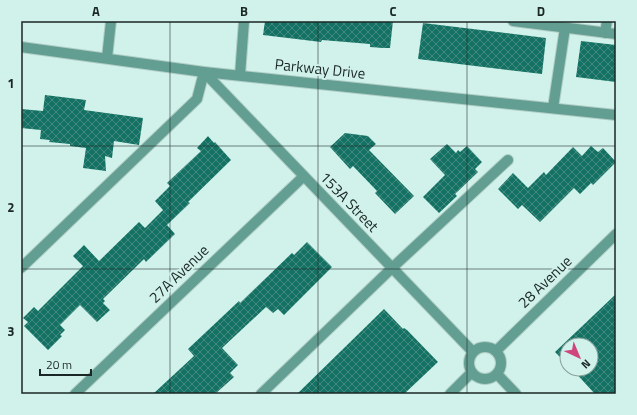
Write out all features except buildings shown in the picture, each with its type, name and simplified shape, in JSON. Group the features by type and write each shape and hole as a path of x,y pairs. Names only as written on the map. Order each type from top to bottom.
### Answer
{"street":[{"path":"107,58 111,21"},
{"path":"240,75 244,21"},
{"path":"513,21 616,34"},
{"path":"605,33 607,21"},
{"path":"553,108 565,28"},
{"name":"Parkway Drive","path":"21,47 204,72 616,115"},
{"path":"21,268 197,99 204,72"},
{"name":"153A Street","path":"204,72 473,352"},
{"path":"262,394 392,268 508,160"},
{"name":"27A Avenue","path":"75,394 304,176"},
{"name":"28 Avenue","path":"496,351 616,234"},
{"path":"482,347 487,347 496,351 500,355 500,370 493,377 484,379 479,378 472,372 469,362 473,352 482,347"},
{"path":"450,394 472,372"},
{"path":"496,374 516,394"}]}
